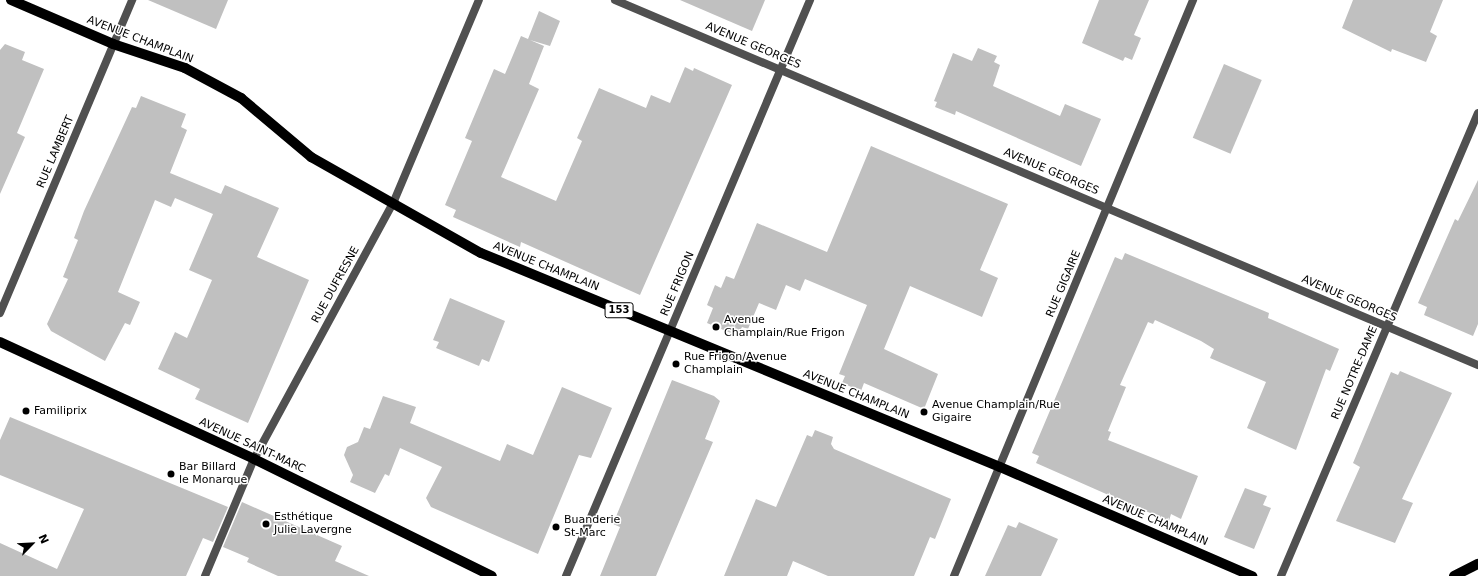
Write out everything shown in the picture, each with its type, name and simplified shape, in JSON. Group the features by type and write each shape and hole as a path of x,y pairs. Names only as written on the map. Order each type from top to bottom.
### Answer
{"main road":[{"name":"AVENUE CHAMPLAIN","path":"11,0 113,44 185,68 241,98 311,157 394,201 481,253 1000,467 1252,576"},
{"name":"AVENUE SAINT-MARC","path":"0,342 254,459 492,576"},
{"path":"1454,576 1478,564"}],"street":[{"name":"RUE LAMBERT","path":"0,313 132,0"},
{"name":"RUE DUFRESNE","path":"205,576 254,459 394,201 479,0"},
{"name":"AVENUE GEORGES","path":"615,0 1478,365"},
{"name":"RUE FRIGON","path":"566,576 810,0"},
{"name":"RUE GIGAIRE","path":"954,576 1193,0"},
{"name":"RUE NOTRE-DAME","path":"1281,576 1478,113"}],"building":[{"path":"148,0 228,0 216,29"},
{"path":"680,0 765,0 752,31"},
{"path":"1099,0 1149,0 1134,35 1141,38 1132,60 1125,57 1123,61 1082,43"},
{"path":"1353,0 1443,0 1430,32 1437,36 1426,62 1392,49 1391,52 1342,28"},
{"path":"539,11 560,21 550,46 530,40 544,46 529,84 539,89 501,177 556,201 582,141 577,138 599,88 646,108 651,95 670,103 685,67 693,71 694,68 732,85 640,295 521,242 520,247 453,217 456,210 445,205 472,141 465,138 494,69 505,74 521,36 528,39"},
{"path":"5,44 25,52 22,60 44,69 17,133 25,137 0,194 0,50"},
{"path":"978,48 997,56 994,62 1000,65 993,86 1060,116 1065,104 1101,119 1081,166 956,111 955,115 935,107 937,102 934,101 953,53 972,61"},
{"path":"1224,64 1262,80 1230,154 1193,138"},
{"path":"141,96 186,114 181,127 187,130 170,173 221,194 225,185 279,208 257,257 309,280 248,423 195,399 200,389 158,369 175,332 187,338 212,280 189,270 213,214 175,198 171,207 155,200 118,292 140,302 130,325 125,323 105,361 51,331 47,324 68,279 63,277 78,240 74,238 84,211 132,107 136,108"},
{"path":"871,146 1008,204 980,270 998,278 982,317 910,286 884,349 938,374 924,409 864,383 861,391 842,383 845,376 839,374 867,305 805,279 800,291 786,285 776,310 759,303 748,329 742,327 738,336 707,323 713,308 707,305 715,285 721,288 726,276 734,279 757,223 827,252"},
{"path":"1478,180 1478,324 1473,336 1424,315 1427,307 1418,303 1455,219 1458,221"},
{"path":"1125,253 1269,313 1268,318 1339,349 1330,371 1326,369 1296,450 1247,428 1266,382 1210,358 1214,349 1201,341 1155,320 1153,324 1148,322 1120,385 1126,387 1108,431 1111,432 1108,440 1198,476 1181,519 1171,514 1169,521 1036,463 1039,456 1032,453 1115,257 1122,260"},
{"path":"450,298 505,321 489,362 482,359 479,366 436,348 439,342 433,340"},
{"path":"1400,371 1452,393 1402,499 1413,503 1395,543 1336,521 1360,467 1353,463 1391,372 1398,375"},
{"path":"672,380 714,396 720,401 705,439 713,442 656,576 600,576 620,527 613,524"},
{"path":"562,387 612,408 591,458 579,455 538,554 431,507 426,498 442,467 400,448 389,476 385,474 375,493 350,482 353,475 344,455 347,447 358,442 364,427 370,429 383,396 416,407 410,423 500,461 507,444 533,455"},
{"path":"10,417 228,507 213,542 203,538 186,576 0,576 0,543 57,569 84,509 0,475 0,440"},
{"path":"815,430 833,437 831,444 834,449 951,499 935,539 930,537 914,576 828,576 793,561 787,576 724,576 756,499 776,507 807,435 812,437"},
{"path":"1245,488 1267,496 1263,505 1271,508 1254,549 1224,537"},
{"path":"242,502 342,546 335,561 369,576 278,576 247,562 249,558 223,547"},
{"path":"1019,522 1058,539 1041,576 985,576 1008,525 1016,528"}],"place":[{"name":"Avenue Champlain/Rue Frigon","path":"716,327"},
{"name":"Rue Frigon/Avenue Champlain","path":"676,364"},
{"name":"Familiprix","path":"26,411"},
{"name":"Avenue Champlain/Rue Gigaire","path":"924,412"},
{"name":"Bar Billard le Monarque","path":"171,474"},
{"name":"Esthétique Julie Lavergne","path":"266,524"},
{"name":"Buanderie St-Marc","path":"556,527"}]}
